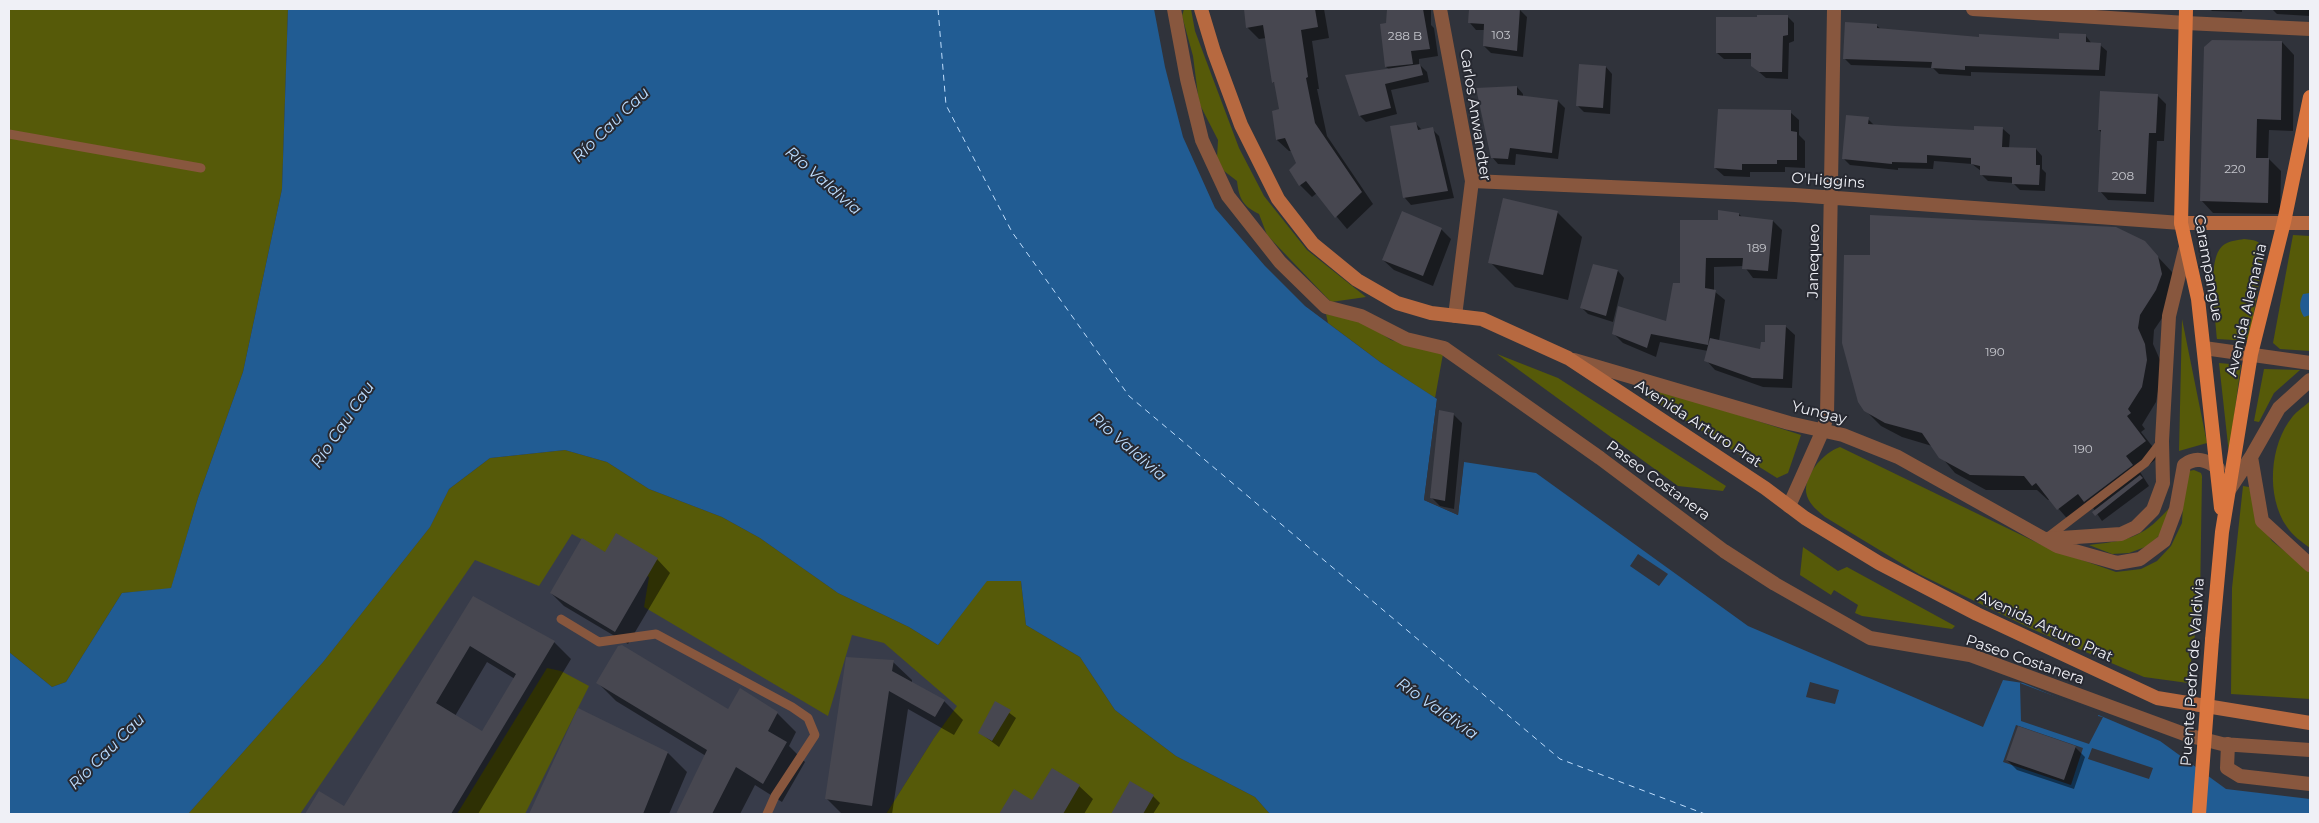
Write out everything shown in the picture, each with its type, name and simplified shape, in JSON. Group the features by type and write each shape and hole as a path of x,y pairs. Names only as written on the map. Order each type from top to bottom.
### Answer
{"main road":[{"name":"Avenida Arturo Prat","path":"1201,9 1214,52 1241,125 1278,199 1313,244 1357,280 1397,303 1431,313 1482,319 1568,358 1870,558 1977,614 2157,698 2310,723"},
{"name":"Carampangue","path":"2186,9 2181,223 2185,250 2198,299 2218,468 2222,532"},
{"name":"Avenida Alemania","path":"2222,532 2251,354 2284,222 2310,97"},
{"path":"2181,223 2310,223"},
{"name":"Puente Pedro de Valdivia","path":"2199,814 2222,532"}],"street":[{"name":"Paseo Costanera","path":"1174,9 1187,79 1202,140 1228,196 1275,256 1326,307 1361,316 1406,340 1444,348 1724,551 1775,584 1870,638 1970,655 2187,735 2228,744 2310,750"},
{"name":"Carlos Anwandter","path":"1440,9 1472,181 1455,316"},
{"name":"Janequeo","path":"1789,506 1823,430 1826,415 1832,198 1834,9"},
{"path":"1973,9 2310,29"},
{"name":"O'Higgins","path":"1472,181 1832,198 2181,223"},
{"path":"2046,539 2106,537 2121,534 2136,527 2153,510 2163,483 2162,441 2169,316 2185,250"},
{"path":"2204,348 2310,363"},
{"name":"Yungay","path":"1568,358 1789,423 1843,435 1898,457 2057,546 2117,563 2140,559 2164,541 2176,509 2184,465 2191,460 2207,461 2218,468"},
{"path":"2229,490 2251,457 2279,408 2310,380"},
{"path":"2251,457 2262,521 2310,566"},
{"path":"2228,744 2227,768 2240,776 2310,784"}],"lane":[{"path":"9,134 201,168"},
{"path":"2046,539 2145,463 2162,441"},
{"path":"561,618 599,642 656,634 792,706 808,718 815,735 775,796 767,814"}],"shaded area":[{"path":"9,9 288,9 282,189 243,372 198,498 171,589 122,593 66,682 52,687 9,652"},
{"path":"1184,9 1191,9 1195,31 1239,148 1264,196 1307,250 1366,297 1331,302 1267,235 1259,214 1249,208 1243,201 1239,193 1237,181 1224,171 1217,158 1218,140 1199,103 1193,56 1182,16"},
{"path":"2293,235 2310,236 2310,351 2280,349 2273,343"},
{"path":"2244,239 2258,242 2262,246 2264,254 2249,341 2217,339 2213,288 2215,261 2219,250 2225,244"},
{"path":"1326,314 1364,322 1391,340 1443,354 1435,398 1380,362 1328,323"},
{"path":"2182,319 2207,443 2179,451"},
{"path":"1497,354 1558,378 1726,486 1723,491 1678,486"},
{"path":"2219,363 2241,365 2229,454"},
{"path":"2264,369 2300,370 2274,393 2259,422 2254,421"},
{"path":"1652,387 1801,435 1788,473 1777,478 1646,396 1645,389"},
{"path":"2310,401 2310,548 2292,533 2280,515 2273,486 2273,471 2279,441 2285,428 2295,414"},
{"path":"1840,447 2048,548 2116,572 2141,569 2157,561 2171,546 2182,523 2184,485 2189,471 2194,470 2201,473 2200,600 2188,683 2144,677 2032,629 1919,574 1825,517 1808,499 1807,481 1815,466 1827,454"},
{"path":"565,450 607,462 649,489 722,517 760,538 838,593 909,627 938,645 987,580 1021,581 1026,625 1080,657 1115,710 1176,756 1255,797 1270,814 886,814 934,738 957,706 884,643 852,635 828,716 644,607 649,577 572,534 539,586 475,560 300,814 188,814 323,662 430,527 449,489 490,458"},
{"path":"2243,486 2249,487 2261,525 2272,541 2310,571 2310,699 2231,694 2232,588"},
{"path":"449,489 800,565 958,706 934,738 886,814 188,814"},
{"path":"2173,504 2162,533 2148,546 2129,553 2112,554 2089,545 2127,539 2136,535 2154,524"},
{"path":"1803,547 1838,571 1847,567 1955,626 1952,629 1862,616 1855,613 1858,605 1834,590 1831,595 1800,575"},
{"path":"547,668 561,671 589,686 525,814 457,814"}],"water":[{"path":"288,9 1154,9 1165,67 1183,137 1215,208 1265,266 1305,306 1380,362 1437,399 1424,500 1458,515 1464,462 1536,473 1748,626 1983,727 2003,680 2023,683 2160,741 2226,789 2310,799 2310,814 1270,814 1255,797 1176,756 1115,710 1080,657 1026,625 1021,581 987,581 938,645 909,627 838,593 760,538 722,517 649,489 607,462 565,450 490,458 449,489 430,527 323,662 188,814 9,814 9,652 52,687 66,682 122,593 171,588 198,498 243,372 282,189"},
{"path":"2310,293 2310,315 2304,317 2300,309 2301,300 2303,294"}],"pier":[{"path":"1437,399 1440,399 1427,499 1456,512 1462,462 1464,459 1458,515 1424,500"},
{"path":"1638,554 1668,574 1659,586 1630,566"},
{"path":"1810,682 1839,690 1835,704 1806,697"},
{"path":"2020,683 2099,713 2098,716 2103,717 2089,744 2021,721"},
{"path":"2016,725 2083,748 2071,785 2003,762"},
{"path":"2092,748 2153,768 2149,779 2088,759"}],"building":[{"path":"1244,9 1315,9 1318,27 1301,30 1308,77 1306,78 1315,123 1362,192 1335,218 1306,181 1299,186 1289,170 1296,163 1285,138 1276,140 1272,111 1279,109 1274,82 1272,83 1263,25 1246,28"},
{"path":"1387,9 1423,9 1430,49 1411,51 1413,64 1385,67 1380,24 1386,23"},
{"path":"1469,9 1520,9 1517,51 1483,46 1484,24 1468,23"},
{"path":"1757,15 1788,15 1788,35 1783,36 1782,72 1759,72 1751,66 1751,53 1716,53 1716,17 1757,17"},
{"path":"1845,22 1877,24 1877,28 1979,37 1979,34 2059,39 2059,33 2086,34 2086,42 2101,43 2099,70 1965,66 1965,70 1931,68 1932,62 1843,59"},
{"path":"2212,40 2282,41 2281,120 2257,119 2256,158 2269,158 2268,203 2200,201 2204,47"},
{"path":"1420,64 1423,75 1385,84 1391,108 1359,116 1345,75"},
{"path":"1579,64 1606,66 1603,108 1576,106"},
{"path":"1517,86 1517,95 1558,100 1552,153 1510,148 1508,159 1491,158 1476,88"},
{"path":"2100,91 2158,94 2156,133 2149,133 2146,194 2098,192 2101,130 2098,130"},
{"path":"1718,109 1791,110 1791,131 1797,132 1797,160 1777,160 1777,164 1742,164 1742,170 1714,168"},
{"path":"1846,115 1869,117 1868,124 1974,130 1974,126 2003,127 2002,147 2036,148 2036,165 2040,165 2039,185 2012,184 2012,177 1980,175 1980,166 1971,164 1971,158 1927,155 1927,163 1892,162 1892,164 1842,159"},
{"path":"1416,122 1418,130 1433,127 1448,191 1403,198 1390,126"},
{"path":"1503,198 1558,211 1543,275 1488,263"},
{"path":"1718,210 1739,213 1739,216 1773,220 1768,271 1742,269 1743,258 1706,258 1705,288 1716,290 1708,345 1651,334 1647,348 1612,334 1618,306 1666,321 1673,283 1680,283 1680,220 1718,220"},
{"path":"1402,211 1442,228 1423,276 1382,260"},
{"path":"1870,215 2116,227 2145,241 2158,256 2162,274 2156,290 2140,315 2138,328 2145,344 2147,360 2142,387 2128,409 2131,413 2127,416 2146,441 2126,456 2133,465 2084,502 2078,494 2057,510 2036,483 2032,486 2024,476 1970,475 1939,458 1922,433 1885,423 1864,411 1858,402 1842,343 1844,255 1870,255"},
{"path":"1593,264 1618,270 1606,316 1580,308"},
{"path":"1765,325 1786,325 1783,379 1752,378 1704,361 1710,338 1760,349 1761,342 1765,342"},
{"path":"1439,410 1454,413 1445,501 1430,498"},
{"path":"2140,475 2143,478 2095,516 2092,512"},
{"path":"616,533 658,558 615,632 550,593 582,538 605,552"},
{"path":"473,596 555,641 451,814 305,814 319,791 344,806","holes":["470,646 516,674 482,731 436,703"]},
{"path":"622,645 728,709 740,688 778,712 768,731 787,742 763,784 736,767 712,814 676,814 707,750 596,683 618,646"},
{"path":"846,657 894,660 892,671 945,700 935,717 889,691 872,806 825,799"},
{"path":"995,701 1011,710 992,741 978,733"},
{"path":"578,708 668,752 643,814 529,814"},
{"path":"2018,726 2076,746 2064,780 2006,760"},
{"path":"1052,768 1080,785 1063,814 999,814 1014,789 1032,800"},
{"path":"1130,781 1154,795 1143,814 1111,814"}],"ferry route":[{"path":"938,9 946,105 1012,232 1129,396 1560,759 1705,814"}],"water label":[{"name":"Río Cau Cau","path":"611,125"},
{"name":"Río Valdivia","path":"823,181"},
{"name":"Río Cau Cau","path":"343,425"},
{"name":"Río Valdivia","path":"1128,447"},
{"name":"Río Valdivia","path":"1437,709"},
{"name":"Río Cau Cau","path":"107,752"}]}
